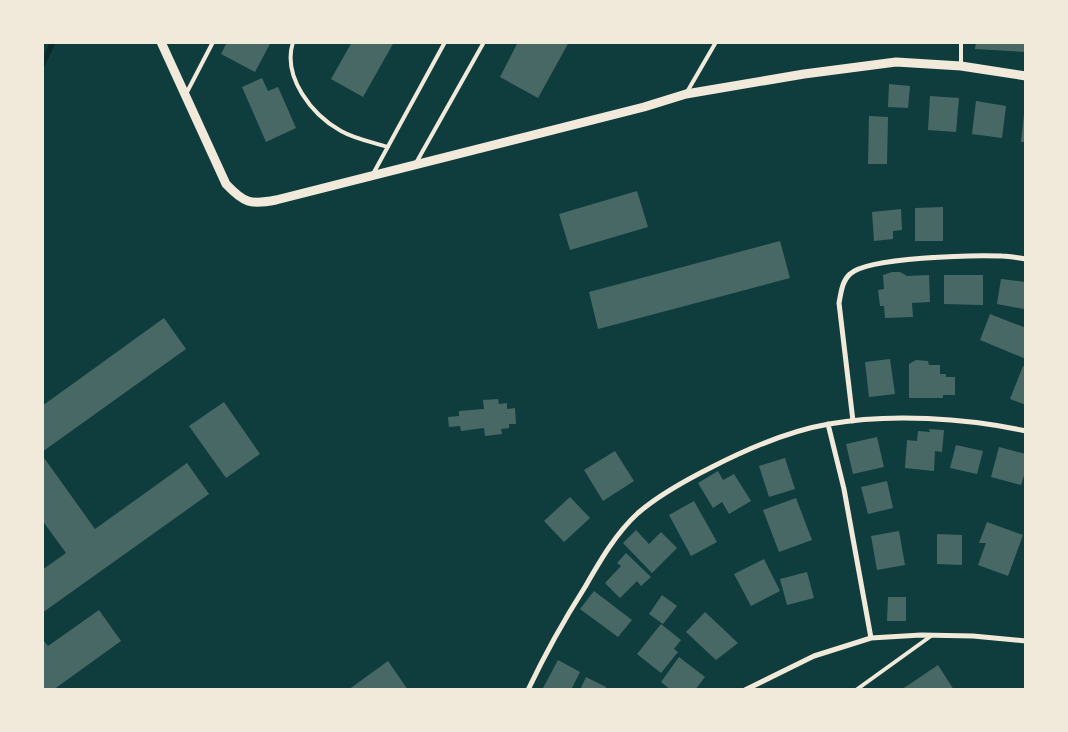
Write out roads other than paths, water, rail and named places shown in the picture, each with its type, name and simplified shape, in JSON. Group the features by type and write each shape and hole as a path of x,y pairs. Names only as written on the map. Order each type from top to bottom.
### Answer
{"street":[{"path":"161,42 226,184 240,198 256,204 644,108 686,94 804,74 896,62 961,66 1026,76"},
{"path":"853,421 839,303 842,289 849,275 861,267 894,262 958,257 1004,256 1026,259"},
{"path":"528,690 549,646 615,540 638,514 680,483 773,439 828,424 913,418 999,425 1026,431"},
{"path":"828,424 844,489 872,638"},
{"path":"745,690 814,656 872,638 973,636 1026,641"}],"lane":[{"path":"185,96 213,42"},
{"path":"294,42 292,69 299,89 314,109 340,131 356,138 388,147"},
{"path":"372,176 445,42"},
{"path":"415,165 484,42"},
{"path":"686,94 716,42"},
{"path":"961,42 961,66"},
{"path":"856,690 932,636"}],"waterway":[{"path":"42,65 53,42"}]}
